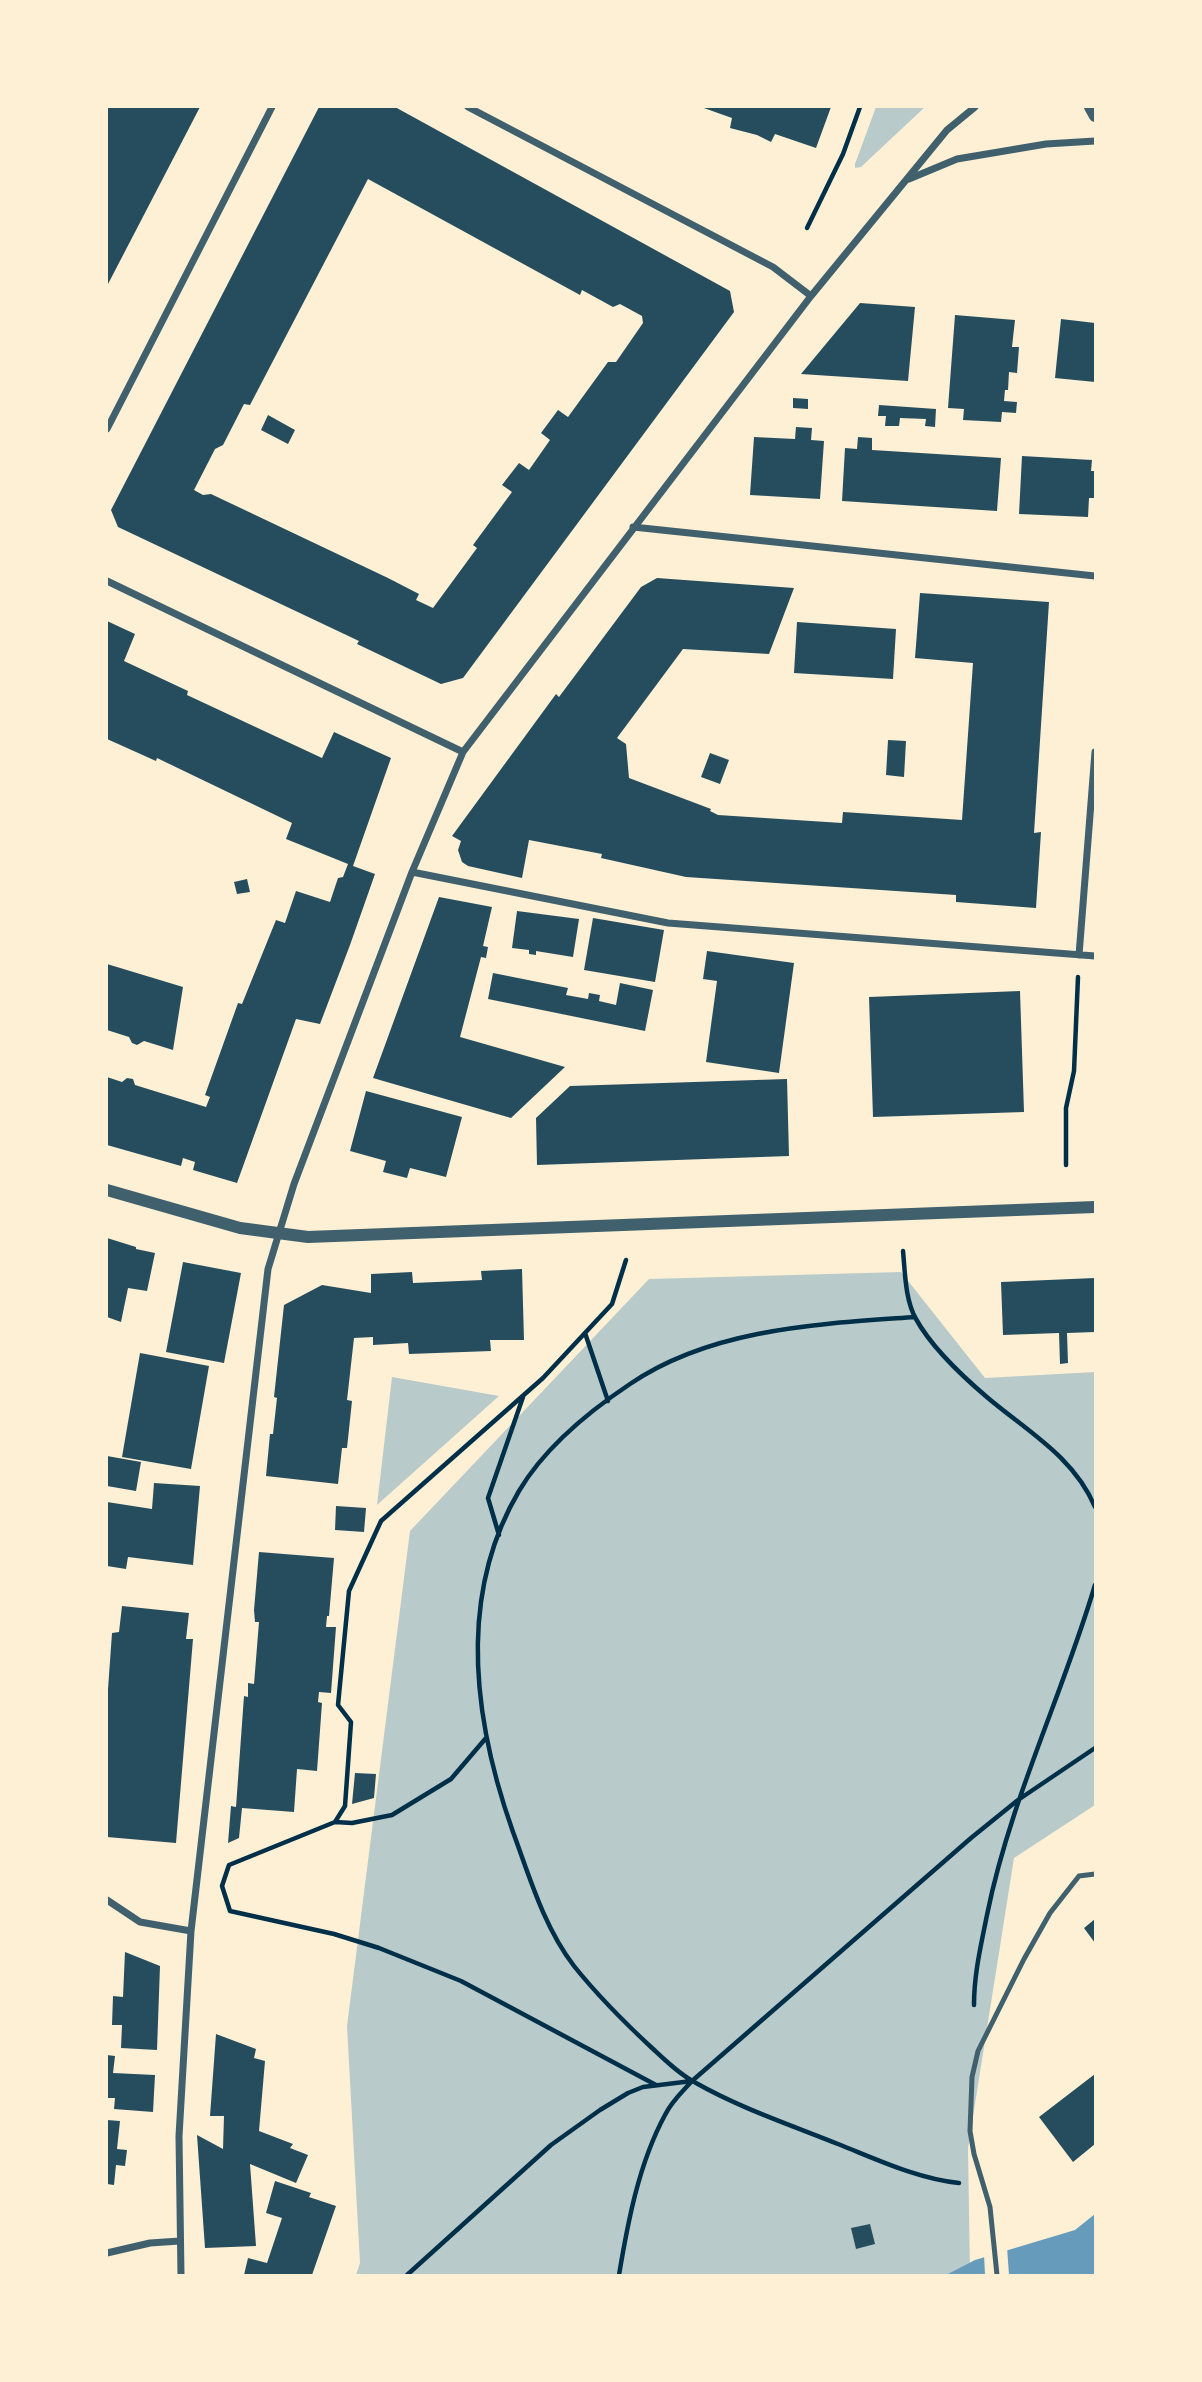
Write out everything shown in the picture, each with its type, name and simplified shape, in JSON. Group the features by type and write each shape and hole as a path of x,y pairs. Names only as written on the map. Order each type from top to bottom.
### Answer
{"street":[{"path":"107,429 272,107"},
{"path":"468,107 773,267 811,296"},
{"path":"181,2275 178,2136 191,1931 268,1269 293,1184 412,872 463,752 811,296 947,130 975,107"},
{"path":"1090,107 1095,116"},
{"path":"905,181 957,159 1046,144 1095,141"},
{"path":"633,527 1095,576"},
{"path":"107,581 463,752"},
{"path":"1079,955 1095,752"},
{"path":"412,872 668,923 1095,956"},
{"path":"107,1190 240,1228 277,1235 338,1237 1095,1207"},
{"path":"107,1900 141,1922 191,1931"},
{"path":"107,2253 180,2241"}],"lane":[{"path":"997,2275 990,2207 970,2131 972,2077 978,2051 1050,1913 1079,1876 1095,1874"}],"path":[{"path":"807,228 843,153 860,107"},
{"path":"1066,1165 1066,1108 1073,1071 1079,955"},
{"path":"903,1251 906,1282 915,1317 938,1348 987,1397 1033,1431 1062,1458 1079,1478 1095,1507"},
{"path":"335,1822 345,1806 351,1722 338,1705 349,1591 381,1521 523,1395 585,1333 612,1304 626,1260"},
{"path":"915,1317 820,1324 772,1331 718,1344 632,1382 569,1430 520,1490 499,1536 484,1582 478,1614 477,1650 487,1737 506,1812 534,1892 552,1931 571,1962 598,1995 668,2062 692,2081 725,2098 893,2165 952,2182 984,2185"},
{"path":"585,1333 608,1401"},
{"path":"499,1536 488,1498 523,1395"},
{"path":"978,2051 974,1987 996,1869 1018,1800 1078,1642 1095,1585"},
{"path":"487,1737 451,1779 392,1815 352,1823 335,1822 229,1865 222,1886 230,1911 368,1944 461,1981 656,2085"},
{"path":"619,2275 632,2208 646,2159 665,2114 675,2099 692,2081 971,1839 1018,1800 1095,1748"},
{"path":"407,2275 551,2145 600,2110 628,2093 656,2085 692,2081"}],"shaded area":[{"path":"876,107 925,107 861,167 855,168 855,164"},
{"path":"901,1272 985,1378 1095,1372 1095,1805 1014,1858 968,2148 970,2275 356,2275 360,2263 347,2026 410,1531 649,1279"},
{"path":"392,1377 499,1396 377,1505"}],"water":[{"path":"1095,2214 1095,2275 946,2275 975,2260 1075,2230"}],"pier":[{"path":"1007,2247 1009,2275 985,2275 984,2254"}],"building":[{"path":"107,107 200,107 107,286"},
{"path":"319,107 395,107 730,291 734,312 463,678 441,684 357,644 359,641 118,527 111,510","holes":["368,179 580,295 582,290 613,307 620,304 642,316 643,323 616,362 608,362 568,417 558,410 541,433 550,440 529,470 519,463 502,485 512,492 473,545 477,548 433,608 416,600 419,594 388,578 211,494 203,495 194,490 215,449 223,445 244,404 250,405"]},
{"path":"701,107 831,107 816,148 775,134 771,142 757,135 730,128 732,118"},
{"path":"860,303 915,307 908,381 801,374"},
{"path":"955,315 1015,320 1012,347 1019,347 1017,373 1009,372 1004,401 1017,402 1016,413 1002,412 1001,422 963,420 964,409 948,408"},
{"path":"1061,319 1095,323 1095,382 1055,378"},
{"path":"793,398 808,399 808,409 793,408"},
{"path":"879,405 936,409 935,427 925,426 926,419 900,418 899,426 885,426 886,416 878,416"},
{"path":"268,415 295,430 288,444 261,430"},
{"path":"796,427 812,428 811,440 824,441 820,499 750,495 754,437 795,439"},
{"path":"858,437 872,438 872,450 1001,458 997,511 842,501 845,448 857,449"},
{"path":"1022,456 1092,460 1091,471 1095,471 1095,498 1089,498 1088,517 1019,514"},
{"path":"657,578 794,588 769,654 683,649 617,738 626,744 629,778 711,809 710,811 718,815 842,823 843,812 962,820 973,663 915,658 920,593 1049,602 1034,833 1041,832 1036,908 956,902 956,895 686,877 601,858 602,854 529,840 522,878 468,866 462,862 458,850 461,841 452,836 556,694 559,697 641,587"},
{"path":"107,621 135,634 124,661 188,691 187,695 322,758 334,732 391,758 353,866 375,874 350,945 320,1024 296,1019 237,1183 193,1170 195,1162 183,1158 181,1166 107,1145 107,1077 122,1082 127,1078 133,1079 135,1085 206,1107 210,1097 205,1095 238,1003 242,1004 276,920 285,923 296,891 330,902 338,878 343,877 348,864 286,839 292,823 157,758 156,761 107,739"},
{"path":"797,622 896,629 893,679 794,673"},
{"path":"888,740 906,741 904,777 886,775"},
{"path":"710,753 729,760 720,784 701,777"},
{"path":"247,879 250,892 237,894 234,882"},
{"path":"439,897 492,907 483,946 488,947 486,958 481,957 460,1037 565,1067 511,1118 373,1078"},
{"path":"517,911 579,919 573,957 536,951 536,955 529,954 529,950 512,948"},
{"path":"593,918 664,930 655,982 584,970"},
{"path":"707,951 794,963 779,1073 706,1062 717,981 703,979"},
{"path":"107,964 183,987 173,1050 144,1041 137,1045 132,1043 129,1037 107,1030"},
{"path":"493,973 568,988 566,995 588,999 589,993 600,995 599,1001 616,1005 620,983 653,990 645,1031 488,999"},
{"path":"1020,991 1024,1112 873,1117 869,997"},
{"path":"787,1079 789,1156 537,1165 536,1118 570,1086"},
{"path":"366,1091 462,1117 446,1177 410,1168 407,1178 383,1172 386,1161 350,1151"},
{"path":"107,1238 155,1253 147,1291 128,1288 121,1322 107,1317"},
{"path":"183,1262 241,1273 224,1363 166,1352"},
{"path":"522,1269 524,1340 490,1340 491,1351 409,1354 408,1343 373,1345 373,1337 354,1338 347,1400 352,1401 347,1448 342,1448 338,1484 266,1476 277,1398 274,1397 284,1305 322,1285 371,1293 371,1274 412,1272 413,1283 482,1280 481,1271"},
{"path":"1095,1278 1095,1332 1067,1333 1068,1363 1060,1364 1059,1333 1003,1335 1001,1282"},
{"path":"140,1353 209,1366 191,1469 122,1457"},
{"path":"107,1456 141,1462 136,1491 107,1486"},
{"path":"154,1483 200,1486 193,1565 128,1557 126,1569 107,1566 107,1502 152,1509"},
{"path":"336,1506 366,1508 364,1532 335,1530"},
{"path":"259,1552 334,1558 326,1627 336,1627 331,1693 319,1692 318,1702 322,1703 317,1771 297,1769 294,1812 242,1808 239,1838 228,1843 231,1806 236,1807 244,1696 248,1697 248,1683 254,1684 259,1622 255,1622 254,1610"},
{"path":"122,1606 189,1613 186,1639 193,1639 176,1843 107,1837 107,1703 112,1633 119,1632"},
{"path":"355,1773 376,1774 374,1798 352,1804"},
{"path":"1095,1919 1095,1943 1084,1928"},
{"path":"125,1952 160,1966 157,2050 121,2048 122,2025 112,2025 113,1996 123,1997"},
{"path":"216,2034 256,2049 254,2058 265,2061 259,2131 293,2144 290,2148 308,2155 296,2183 250,2164 256,2246 205,2248 197,2135 223,2149 224,2116 210,2116"},
{"path":"107,2055 115,2056 113,2073 155,2075 153,2112 114,2109 115,2098 107,2098"},
{"path":"1095,2074 1095,2144 1073,2162 1039,2117"},
{"path":"107,2120 120,2121 117,2149 127,2150 125,2166 116,2165 114,2185 107,2184"},
{"path":"275,2181 311,2193 309,2197 336,2206 312,2275 244,2275 248,2258 267,2263 282,2218 266,2213"},
{"path":"870,2224 875,2244 856,2249 851,2228"}]}
